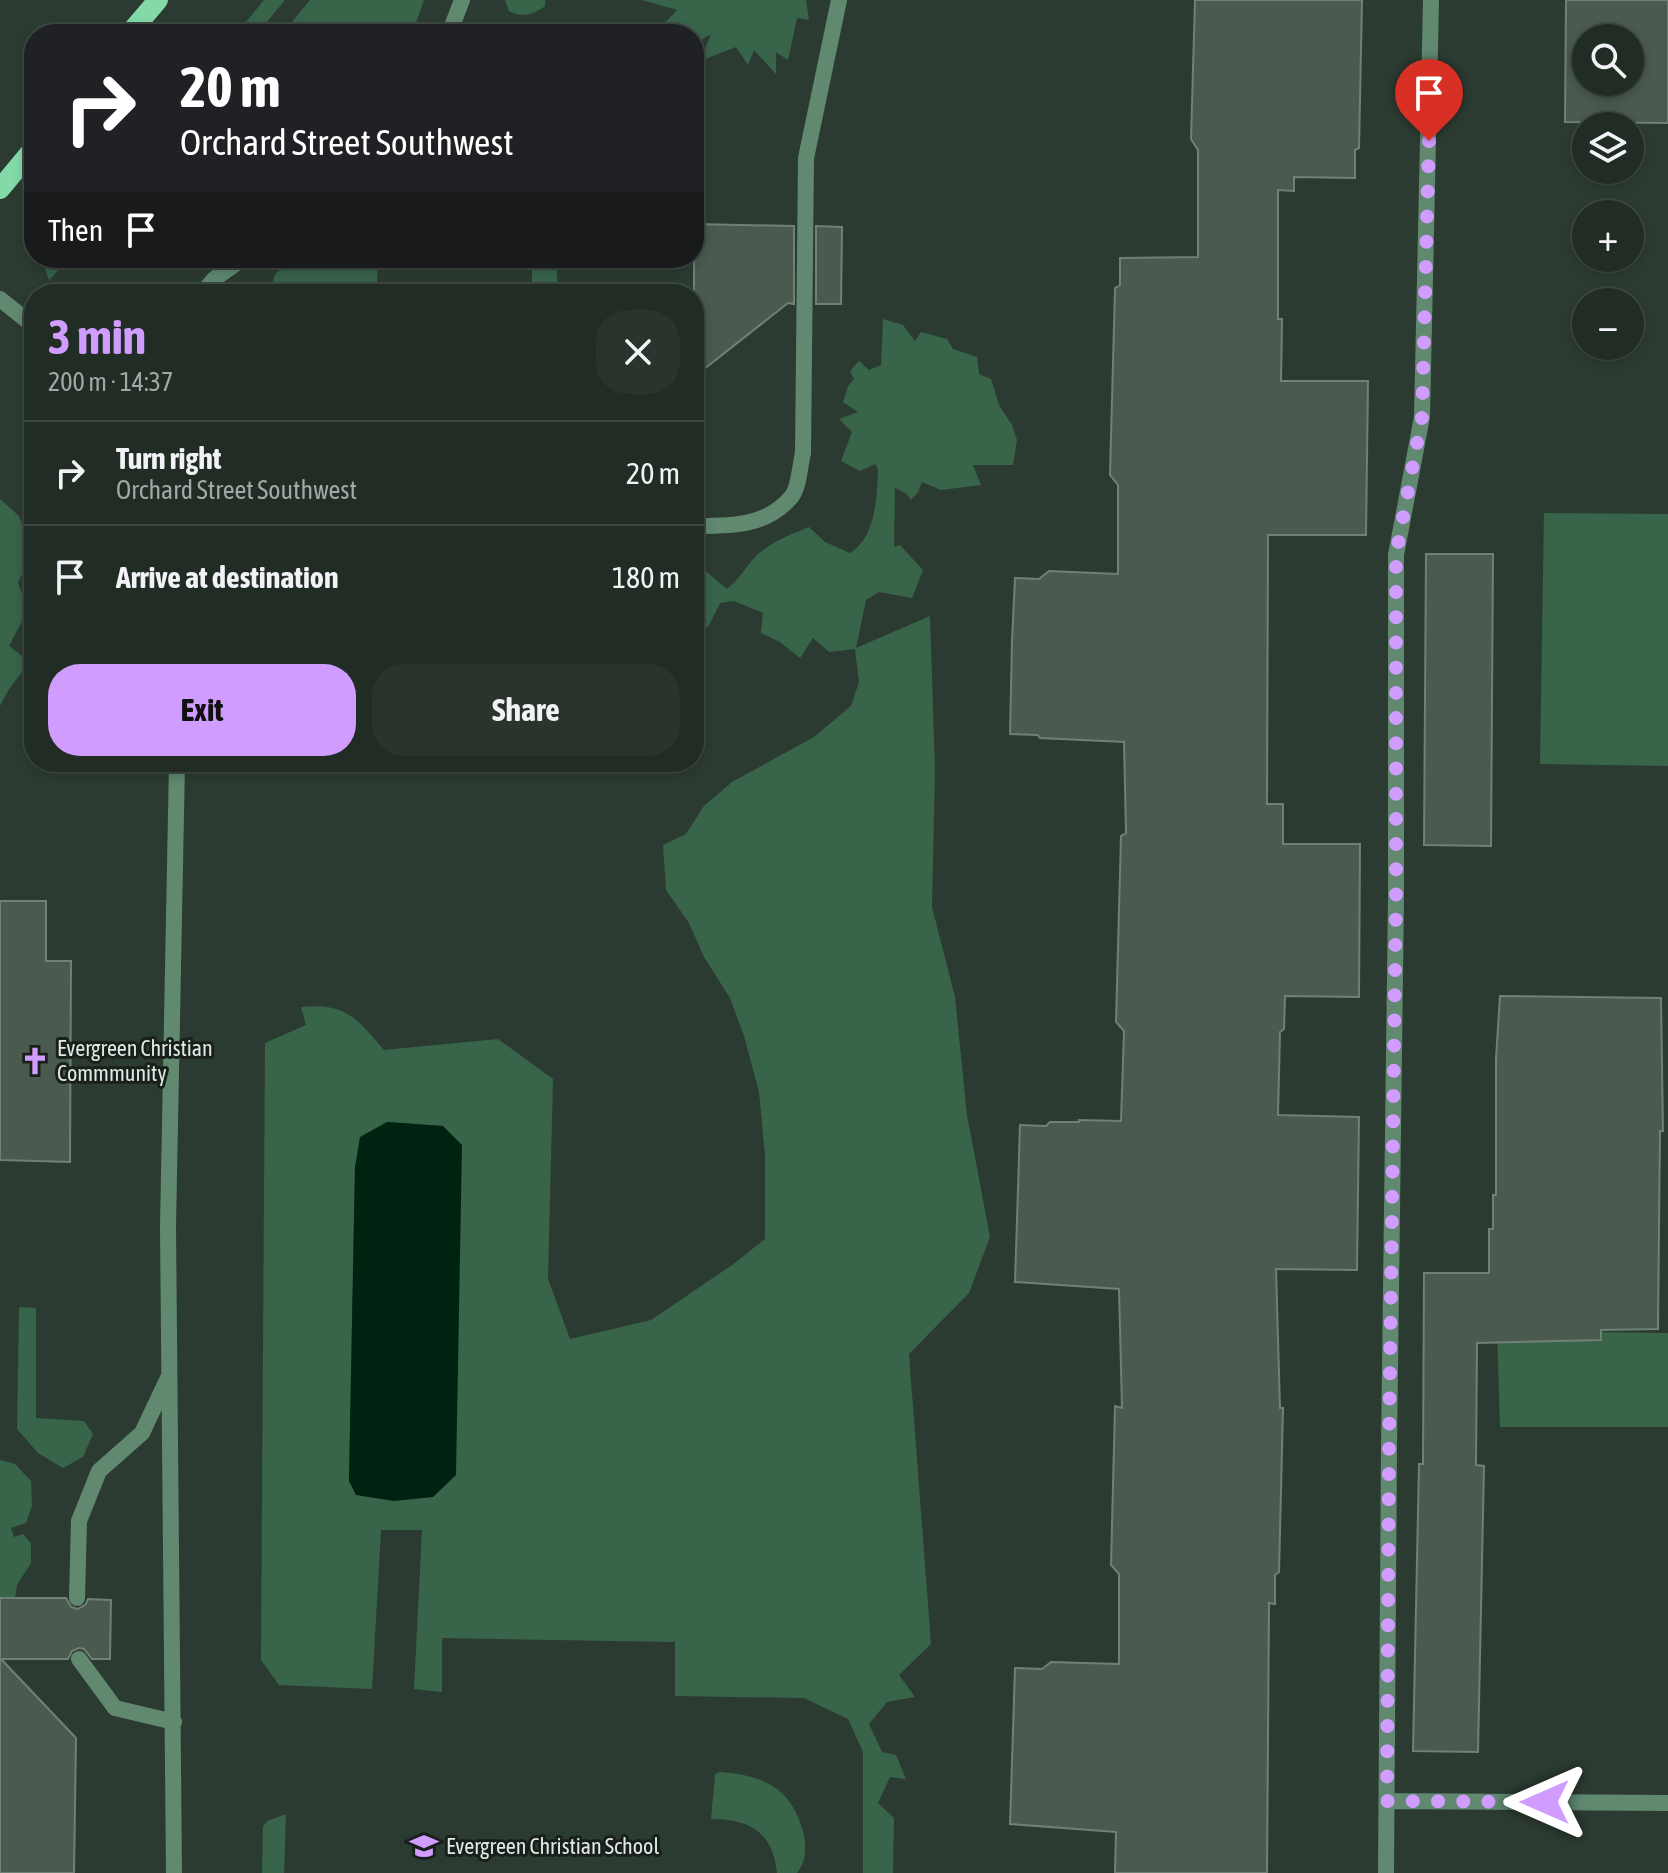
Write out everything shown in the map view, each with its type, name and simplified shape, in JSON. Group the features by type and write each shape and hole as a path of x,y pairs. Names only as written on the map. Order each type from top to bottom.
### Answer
{"main road":[{"path":"138,24 158,0"},
{"path":"0,189 24,160"}],"street":[{"path":"453,24 462,0"},
{"path":"704,526 763,520 794,494 803,453 806,158 839,0"},
{"path":"1386,1873 1396,895 1396,555 1422,417 1431,0"},
{"path":"210,284 230,268"},
{"path":"0,299 24,318"},
{"path":"174,1873 168,1227 177,772"},
{"path":"77,1598 79,1521 94,1483 99,1471 142,1433 170,1373"},
{"path":"79,1659 115,1708 174,1722"},
{"path":"1387,1801 1668,1803"}],"shaded area":[{"path":"264,0 285,0 265,24 244,24"},
{"path":"310,0 424,0 416,24 290,24"},
{"path":"505,0 545,0 545,6 523,15 509,11"},
{"path":"642,0 806,0 809,20 797,18 788,60 776,52 776,74 754,50 748,65 736,47 704,59 711,34 704,38 704,24 664,24 677,10"},
{"path":"45,268 60,268 49,280"},
{"path":"284,268 378,268 377,284 272,284 276,273"},
{"path":"532,268 557,268 557,284 532,284"},
{"path":"883,319 903,325 915,341 921,332 947,339 953,349 977,357 979,374 991,379 999,405 1012,425 1017,440 1013,465 973,465 981,485 941,490 922,482 911,500 895,488 894,547 900,545 923,570 912,598 879,592 866,600 856,648 930,616 935,771 932,907 955,997 967,1115 990,1237 969,1293 909,1354 931,1644 899,1675 915,1697 887,1702 869,1724 882,1752 896,1755 906,1779 890,1777 878,1803 894,1818 893,1873 863,1873 863,1752 848,1719 804,1698 675,1696 675,1642 442,1638 442,1692 414,1689 422,1530 381,1530 372,1689 279,1685 261,1660 265,1043 306,1025 301,1007 340,1010 358,1021 384,1050 498,1039 553,1079 548,1279 570,1339 651,1320 765,1239 765,1155 759,1092 730,998 704,957 689,923 666,890 663,845 686,834 704,806 732,782 814,737 851,706 859,682 855,649 829,652 813,638 800,658 780,642 761,633 763,613 734,601 720,603 708,627 704,627 704,570 727,589 763,550 809,527 825,542 850,553 859,546 873,516 878,469 875,464 860,471 841,461 852,432 839,419 858,412 843,402 854,379 850,371 859,361 869,370 881,365","holes":["387,1122 443,1126 357,1495 349,1481 355,1167"]},
{"path":"0,499 19,516 24,529 24,571 18,583 24,599 24,618 9,646 24,657 24,670 0,706"},
{"path":"1544,513 1668,514 1668,766 1540,764"},
{"path":"387,1122 443,1126 462,1145 456,1475 433,1497 394,1501 356,1495 349,1481 355,1167 360,1137"},
{"path":"19,1307 36,1308 36,1418 84,1421 93,1434 83,1457 63,1468 38,1453 17,1429"},
{"path":"1497,1331 1668,1333 1668,1427 1500,1427"},
{"path":"0,1460 15,1464 31,1481 32,1506 26,1523 11,1528 14,1537 23,1534 31,1543 31,1563 17,1585 15,1598 0,1598"},
{"path":"720,1772 762,1781 783,1794 791,1804 805,1843 804,1859 797,1873 777,1873 771,1848 758,1831 738,1822 711,1819 715,1774"},
{"path":"286,1814 284,1873 262,1873 263,1827 267,1821"}],"building":[{"path":"1195,0 1362,0 1359,148 1355,150 1355,178 1294,177 1294,191 1278,190 1278,319 1282,319 1281,381 1368,381 1366,535 1268,535 1267,804 1283,804 1283,844 1360,844 1359,997 1285,996 1284,1029 1280,1032 1278,1115 1359,1117 1357,1270 1276,1269 1280,1408 1283,1408 1279,1572 1275,1575 1275,1604 1269,1603 1267,1873 1115,1873 1116,1832 1010,1824 1015,1668 1042,1669 1051,1662 1119,1664 1119,1574 1111,1565 1115,1406 1122,1408 1119,1289 1015,1282 1020,1125 1046,1126 1050,1122 1079,1120 1121,1121 1124,1031 1116,1022 1121,836 1126,833 1124,742 1010,734 1012,641 1015,578 1039,579 1049,571 1118,574 1118,485 1110,475 1115,288 1120,285 1120,258 1198,257 1198,150 1191,139"},
{"path":"1566,0 1668,0 1668,123 1644,123 1644,112 1572,112 1572,122 1565,122"},
{"path":"704,224 794,226 794,304 788,303 704,369 704,284 694,284 694,268 704,268"},
{"path":"816,226 842,227 841,304 816,304"},
{"path":"1426,554 1493,554 1491,846 1424,845"},
{"name":"Evergreen Christian Commmunity","path":"0,901 46,901 46,961 71,961 70,1162 0,1160"},
{"path":"1500,996 1661,998 1663,1131 1660,1131 1658,1329 1601,1330 1601,1340 1477,1343 1476,1465 1484,1466 1478,1752 1413,1751 1419,1464 1423,1464 1424,1273 1489,1273 1489,1229 1493,1229 1493,1195 1496,1195 1496,1059"},
{"path":"0,1598 66,1598 71,1607 78,1609 88,1599 111,1600 110,1659 92,1659 84,1649 79,1648 72,1651 68,1659 1,1659 76,1738 74,1873 0,1873"}],"place":[{"name":"Evergreen Christian Commmunity","path":"35,1061"},
{"name":"Evergreen Christian School","path":"424,1846"}],"route":[{"path":"1429,141 1422,417 1396,555 1396,895 1387,1801 1545,1802"}]}
